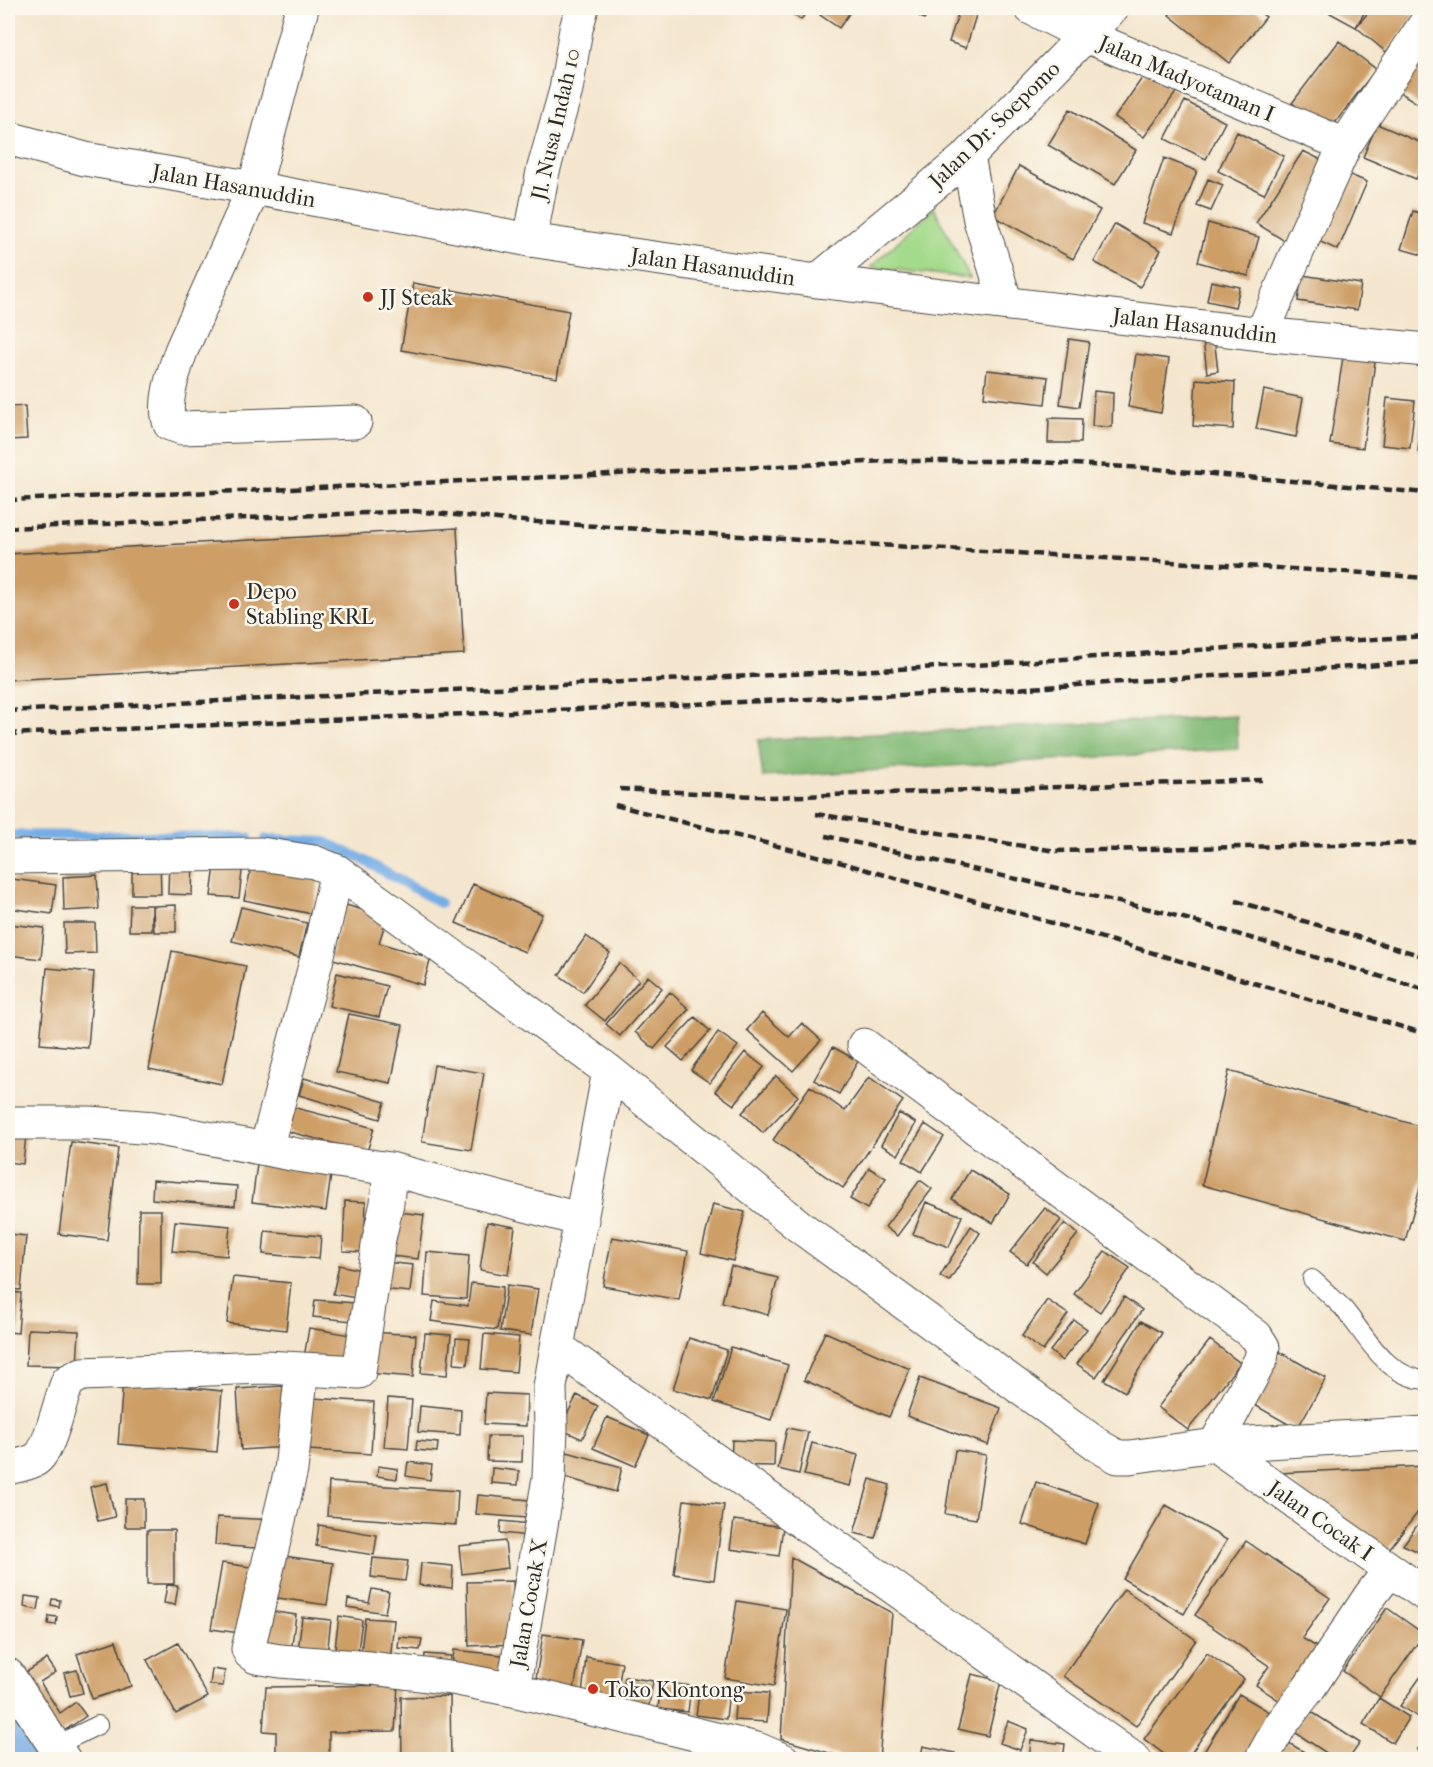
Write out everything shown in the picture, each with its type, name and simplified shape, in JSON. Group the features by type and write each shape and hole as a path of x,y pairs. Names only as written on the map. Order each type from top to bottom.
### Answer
{"street":[{"path":"302,8 254,188 181,351 173,375 167,417 170,424 182,428 355,422"},
{"name":"Jl. Nusa Indah 10","path":"530,240 544,162 566,90 582,8"},
{"name":"Jalan Madyotaman I","path":"1031,8 1084,35 1345,145"},
{"name":"Jalan Dr. Soepomo","path":"817,281 968,156 1112,8"},
{"path":"1262,334 1288,270 1345,145 1425,23"},
{"name":"Jalan Hasanuddin","path":"8,138 85,159 530,240 817,281 1262,334 1425,350"},
{"path":"968,156 980,220 1006,303"},
{"path":"8,856 261,854 314,862 337,871 609,1071 799,1226 1102,1448 1118,1456 1130,1457 1215,1445 1425,1433"},
{"path":"266,1149 321,947 337,871"},
{"path":"864,1045 1256,1336 1263,1347 1261,1359 1215,1445"},
{"name":"Jalan Cocak X","path":"609,1071 550,1387 549,1478 513,1690 757,1749 783,1760"},
{"path":"8,1123 89,1123 154,1128 390,1169 582,1220"},
{"path":"8,1468 37,1460 50,1435 62,1393 68,1381 82,1374 265,1367 359,1372 379,1239 387,1203 390,1169"},
{"path":"557,1347 1135,1760"},
{"path":"302,1369 291,1470 248,1649 250,1653 256,1657 280,1661 371,1668 458,1679 513,1690"},
{"name":"Jalan Cocak I","path":"1215,1445 1425,1595"},
{"path":"1261,1760 1280,1726 1309,1688 1390,1570"},
{"path":"8,1675 59,1753"}],"lane":[{"path":"1312,1279 1343,1309 1386,1362 1405,1375 1425,1380"},
{"path":"59,1753 98,1725"}],"green space":[{"path":"934,208 970,278 871,267"},
{"path":"1236,716 1238,749 763,777 758,740"}],"building":[{"path":"783,8 809,8 801,20"},
{"path":"825,8 853,8 839,28 820,15"},
{"path":"905,8 931,8 924,19"},
{"path":"960,8 977,12 966,48 949,42"},
{"path":"1175,8 1254,8 1266,17 1229,63 1169,15"},
{"path":"1321,8 1367,8 1356,27"},
{"path":"1372,8 1403,8 1415,17 1386,52 1356,27"},
{"path":"1339,41 1376,69 1329,131 1292,103"},
{"path":"1420,56 1426,60 1426,109 1398,91"},
{"path":"1147,71 1177,91 1144,137 1115,117"},
{"path":"1185,101 1225,122 1206,159 1165,139"},
{"path":"1070,109 1136,150 1115,184 1048,145"},
{"path":"1377,124 1426,145 1426,157 1416,179 1363,157"},
{"path":"1237,132 1284,156 1264,194 1218,171"},
{"path":"1303,151 1330,164 1291,245 1256,223"},
{"path":"1164,158 1197,171 1173,233 1142,223"},
{"path":"1019,166 1100,210 1073,259 993,216"},
{"path":"1341,171 1367,182 1338,250 1312,238"},
{"path":"1208,179 1223,185 1211,211 1197,206"},
{"path":"1413,211 1426,215 1426,256 1401,249"},
{"path":"1208,223 1259,237 1248,276 1198,262"},
{"path":"1115,224 1161,250 1140,287 1094,262"},
{"path":"1302,275 1361,284 1357,310 1298,301"},
{"path":"1211,281 1240,287 1235,307 1207,301"},
{"path":"413,283 569,311 557,378 401,350"},
{"path":"1214,338 1218,371 1207,373 1203,339"},
{"path":"1069,339 1089,342 1079,407 1060,404"},
{"path":"1136,354 1169,359 1161,413 1128,407"},
{"path":"1343,357 1375,362 1363,448 1330,444"},
{"path":"987,370 1048,377 1045,404 984,397"},
{"path":"1196,379 1235,382 1233,429 1193,426"},
{"path":"1264,390 1303,398 1296,437 1256,429"},
{"path":"1094,391 1113,393 1112,427 1092,426"},
{"path":"1424,394 1426,394 1426,453 1418,452"},
{"path":"1387,398 1415,401 1410,448 1382,445"},
{"path":"25,406 27,439 8,440 8,407"},
{"path":"1049,418 1082,419 1081,443 1048,443"},
{"name":"Depo Stabling KRL","path":"457,528 464,654 8,680 8,554"},
{"path":"160,858 161,894 132,894 132,859"},
{"path":"169,858 193,859 192,895 168,894"},
{"path":"216,858 243,862 239,898 211,896"},
{"path":"253,860 320,874 312,914 244,900"},
{"path":"97,875 99,909 64,911 63,877"},
{"path":"12,879 56,885 52,914 8,908"},
{"path":"473,884 542,914 525,952 456,923"},
{"path":"130,905 152,905 152,931 129,931"},
{"path":"176,905 176,932 154,932 153,906"},
{"path":"346,905 387,917 379,943 431,958 423,985 330,958"},
{"path":"241,907 307,923 299,957 232,941"},
{"path":"64,923 95,923 96,953 65,954"},
{"path":"8,924 44,928 41,959 8,955"},
{"path":"586,936 610,953 583,992 559,975"},
{"path":"172,951 246,966 222,1084 149,1069"},
{"path":"619,963 639,980 605,1021 585,1005"},
{"path":"47,968 94,972 88,1048 40,1044"},
{"path":"337,973 387,986 379,1017 329,1006"},
{"path":"648,976 662,988 620,1036 606,1024"},
{"path":"670,992 689,1009 654,1049 635,1032"},
{"path":"762,1013 789,1037 802,1023 821,1040 793,1071 747,1030"},
{"path":"349,1014 403,1025 391,1083 336,1072"},
{"path":"695,1017 710,1031 683,1061 667,1047"},
{"path":"718,1032 738,1046 710,1083 691,1070"},
{"path":"833,1047 858,1061 839,1094 814,1080"},
{"path":"745,1052 764,1067 734,1105 715,1091"},
{"path":"434,1065 484,1073 471,1150 422,1142"},
{"path":"1229,1071 1426,1128 1426,1166 1405,1241 1202,1185"},
{"path":"776,1076 798,1096 763,1133 742,1113"},
{"path":"869,1077 903,1101 843,1188 773,1140 810,1086 845,1111"},
{"path":"304,1078 385,1102 380,1119 299,1095"},
{"path":"292,1107 374,1128 367,1152 286,1131"},
{"path":"899,1113 916,1123 898,1155 881,1145"},
{"path":"925,1124 944,1137 922,1172 903,1160"},
{"path":"8,1135 26,1136 23,1164 8,1162"},
{"path":"71,1142 118,1148 107,1240 59,1234"},
{"path":"257,1164 331,1175 326,1211 252,1202"},
{"path":"869,1168 886,1178 867,1209 850,1199"},
{"path":"970,1170 1010,1194 993,1223 952,1199"},
{"path":"153,1180 237,1186 235,1206 152,1199"},
{"path":"920,1180 932,1189 897,1236 885,1227"},
{"path":"345,1201 366,1202 364,1252 343,1251"},
{"path":"926,1202 962,1216 949,1247 913,1234"},
{"path":"713,1204 745,1212 733,1261 701,1253"},
{"path":"1045,1208 1061,1220 1027,1264 1010,1252"},
{"path":"139,1210 161,1210 161,1284 138,1284"},
{"path":"398,1212 424,1215 418,1259 392,1256"},
{"path":"175,1221 230,1226 227,1256 172,1251"},
{"path":"487,1222 515,1227 508,1275 480,1270"},
{"path":"1065,1223 1078,1234 1046,1273 1033,1262"},
{"path":"971,1226 980,1233 949,1281 940,1276"},
{"path":"265,1231 321,1236 319,1259 263,1254"},
{"path":"8,1234 26,1236 21,1290 8,1289"},
{"path":"612,1237 688,1251 679,1300 603,1286"},
{"path":"1105,1251 1130,1268 1100,1312 1074,1294"},
{"path":"427,1252 469,1256 466,1299 424,1296"},
{"path":"384,1262 413,1265 410,1292 381,1289"},
{"path":"339,1265 362,1270 356,1298 333,1294"},
{"path":"731,1266 778,1278 768,1315 722,1302"},
{"path":"233,1277 291,1283 286,1330 227,1323"},
{"path":"471,1283 503,1287 497,1330 431,1321 434,1301 468,1306"},
{"path":"507,1285 538,1289 531,1335 500,1331"},
{"path":"8,1292 21,1293 18,1333 8,1332"},
{"path":"1124,1297 1142,1310 1096,1377 1077,1364"},
{"path":"315,1300 355,1303 353,1321 313,1317"},
{"path":"1047,1300 1068,1314 1043,1351 1022,1336"},
{"path":"1074,1320 1087,1329 1062,1361 1050,1351"},
{"path":"1141,1321 1162,1333 1125,1392 1104,1380"},
{"path":"309,1328 351,1335 346,1365 304,1358"},
{"path":"28,1329 79,1331 77,1366 26,1365"},
{"path":"370,1332 416,1335 413,1377 367,1373"},
{"path":"825,1332 910,1369 889,1417 804,1380"},
{"path":"425,1333 451,1335 447,1375 421,1373"},
{"path":"484,1334 519,1337 516,1372 481,1369"},
{"path":"456,1338 470,1339 467,1365 454,1364"},
{"path":"689,1338 727,1350 712,1400 673,1389"},
{"path":"1210,1340 1240,1363 1188,1430 1158,1407"},
{"path":"731,1347 788,1365 771,1420 714,1402"},
{"path":"1280,1352 1326,1378 1297,1429 1251,1403"},
{"path":"920,1378 1001,1408 988,1445 907,1416"},
{"path":"123,1381 222,1391 217,1452 118,1444"},
{"path":"283,1386 288,1447 241,1450 237,1389"},
{"path":"486,1393 527,1395 526,1426 484,1424"},
{"path":"577,1395 598,1406 582,1439 560,1429"},
{"path":"312,1398 374,1402 371,1454 309,1450"},
{"path":"388,1398 412,1400 408,1449 384,1447"},
{"path":"420,1406 461,1410 460,1435 418,1432"},
{"path":"607,1417 649,1435 635,1466 593,1448"},
{"path":"787,1428 808,1432 799,1474 778,1469"},
{"path":"488,1436 523,1436 522,1462 487,1461"},
{"path":"732,1440 775,1442 774,1466 731,1465"},
{"path":"417,1441 438,1443 437,1452 416,1450"},
{"path":"812,1443 858,1455 850,1486 804,1475"},
{"path":"955,1450 986,1455 976,1519 945,1514"},
{"path":"567,1452 622,1467 616,1492 560,1476"},
{"path":"408,1462 432,1465 430,1480 406,1476"},
{"path":"378,1466 398,1469 397,1479 377,1476"},
{"path":"1426,1466 1426,1502 1382,1558 1279,1473"},
{"path":"492,1468 519,1471 518,1485 491,1483"},
{"path":"870,1479 890,1485 875,1538 854,1533"},
{"path":"329,1482 458,1491 456,1525 327,1516"},
{"path":"1036,1482 1099,1503 1085,1544 1022,1524"},
{"path":"107,1483 115,1517 98,1521 90,1487"},
{"path":"478,1495 529,1500 527,1518 476,1514"},
{"path":"125,1499 144,1499 144,1527 125,1527"},
{"path":"684,1500 724,1505 714,1580 674,1574"},
{"path":"1166,1505 1227,1540 1184,1614 1123,1579"},
{"path":"1426,1513 1426,1555 1403,1545"},
{"path":"217,1517 273,1520 271,1549 215,1545"},
{"path":"734,1520 783,1527 779,1556 730,1549"},
{"path":"501,1521 530,1524 529,1536 500,1533"},
{"path":"319,1525 377,1535 374,1555 316,1546"},
{"path":"147,1530 174,1530 174,1584 147,1584"},
{"path":"505,1541 508,1568 462,1574 459,1546"},
{"path":"1246,1541 1330,1598 1302,1638 1323,1651 1286,1705 1256,1685 1269,1666 1195,1615"},
{"path":"277,1555 333,1563 327,1605 271,1597"},
{"path":"791,1557 892,1613 879,1760 853,1760 781,1739"},
{"path":"373,1558 408,1561 405,1581 371,1577"},
{"path":"222,1563 258,1568 247,1634 211,1629"},
{"path":"421,1563 453,1566 452,1588 419,1585"},
{"path":"513,1581 515,1644 469,1646 467,1582"},
{"path":"167,1585 178,1586 175,1605 164,1603"},
{"path":"372,1589 389,1592 385,1613 347,1607 348,1599 369,1603"},
{"path":"1124,1589 1196,1640 1136,1726 1063,1676"},
{"path":"25,1596 40,1598 38,1610 24,1607"},
{"path":"52,1599 60,1600 59,1607 51,1605"},
{"path":"737,1601 786,1609 774,1686 725,1678"},
{"path":"1387,1608 1424,1634 1380,1697 1343,1671"},
{"path":"262,1610 296,1615 291,1652 257,1647"},
{"path":"49,1616 57,1617 56,1625 48,1624"},
{"path":"339,1616 362,1620 357,1659 334,1656"},
{"path":"302,1617 331,1620 327,1655 298,1652"},
{"path":"365,1618 394,1620 390,1663 360,1660"},
{"path":"543,1634 582,1640 574,1691 535,1685"},
{"path":"399,1637 422,1639 420,1650 398,1648"},
{"path":"116,1641 131,1686 92,1699 77,1654"},
{"path":"178,1643 208,1697 176,1714 147,1660"},
{"path":"454,1650 511,1656 509,1673 452,1667"},
{"path":"1207,1653 1244,1679 1186,1760 1172,1760 1144,1739"},
{"path":"425,1654 451,1656 450,1666 424,1664"},
{"path":"586,1657 622,1663 616,1701 582,1695"},
{"path":"47,1659 56,1672 40,1682 60,1713 76,1702 86,1716 58,1735 20,1676"},
{"path":"212,1669 225,1671 223,1686 210,1685"},
{"path":"1426,1669 1426,1722 1400,1706"},
{"path":"77,1670 83,1693 70,1696 64,1673"},
{"path":"972,1674 1001,1681 988,1736 958,1729"},
{"path":"625,1677 653,1681 649,1706 622,1702"},
{"path":"661,1682 691,1686 688,1712 658,1709"},
{"path":"398,1685 395,1731 329,1732 329,1760 276,1760 276,1732 263,1731 266,1687"},
{"path":"700,1687 729,1690 726,1719 696,1715"},
{"path":"736,1691 769,1693 767,1722 734,1720"},
{"path":"1239,1694 1275,1715 1249,1760 1199,1760"},
{"path":"450,1696 451,1760 402,1760 401,1697"},
{"path":"1379,1698 1409,1717 1393,1743 1363,1724"},
{"path":"1307,1709 1360,1743 1348,1760 1337,1760 1293,1731"},
{"path":"1008,1721 1028,1729 1020,1750 1000,1743"},
{"path":"1031,1740 1065,1744 1063,1760 1029,1760"},
{"path":"1426,1740 1426,1758 1417,1750"},
{"path":"1287,1742 1318,1760 1277,1760"},
{"path":"923,1746 955,1753 953,1760 920,1760"}],"waterway":[{"path":"8,835 248,838"},
{"path":"266,839 325,842 360,858 440,903"},
{"path":"8,1737 19,1760"}],"railway":[{"path":"8,500 888,461 1018,461 1145,468 1426,493"},
{"path":"8,528 414,511 508,520 843,543 1426,578"},
{"path":"8,711 962,666 1426,636"},
{"path":"8,734 969,692 1426,662"},
{"path":"620,789 772,797 1262,780"},
{"path":"615,805 825,858 1426,1034"},
{"path":"816,814 1056,851 1426,843"},
{"path":"826,836 1163,912 1426,990"},
{"path":"1236,901 1426,957"}],"place":[{"name":"JJ Steak","path":"368,297"},
{"name":"Depo Stabling KRL","path":"234,604"},
{"name":"Toko Klontong","path":"593,1689"}]}
